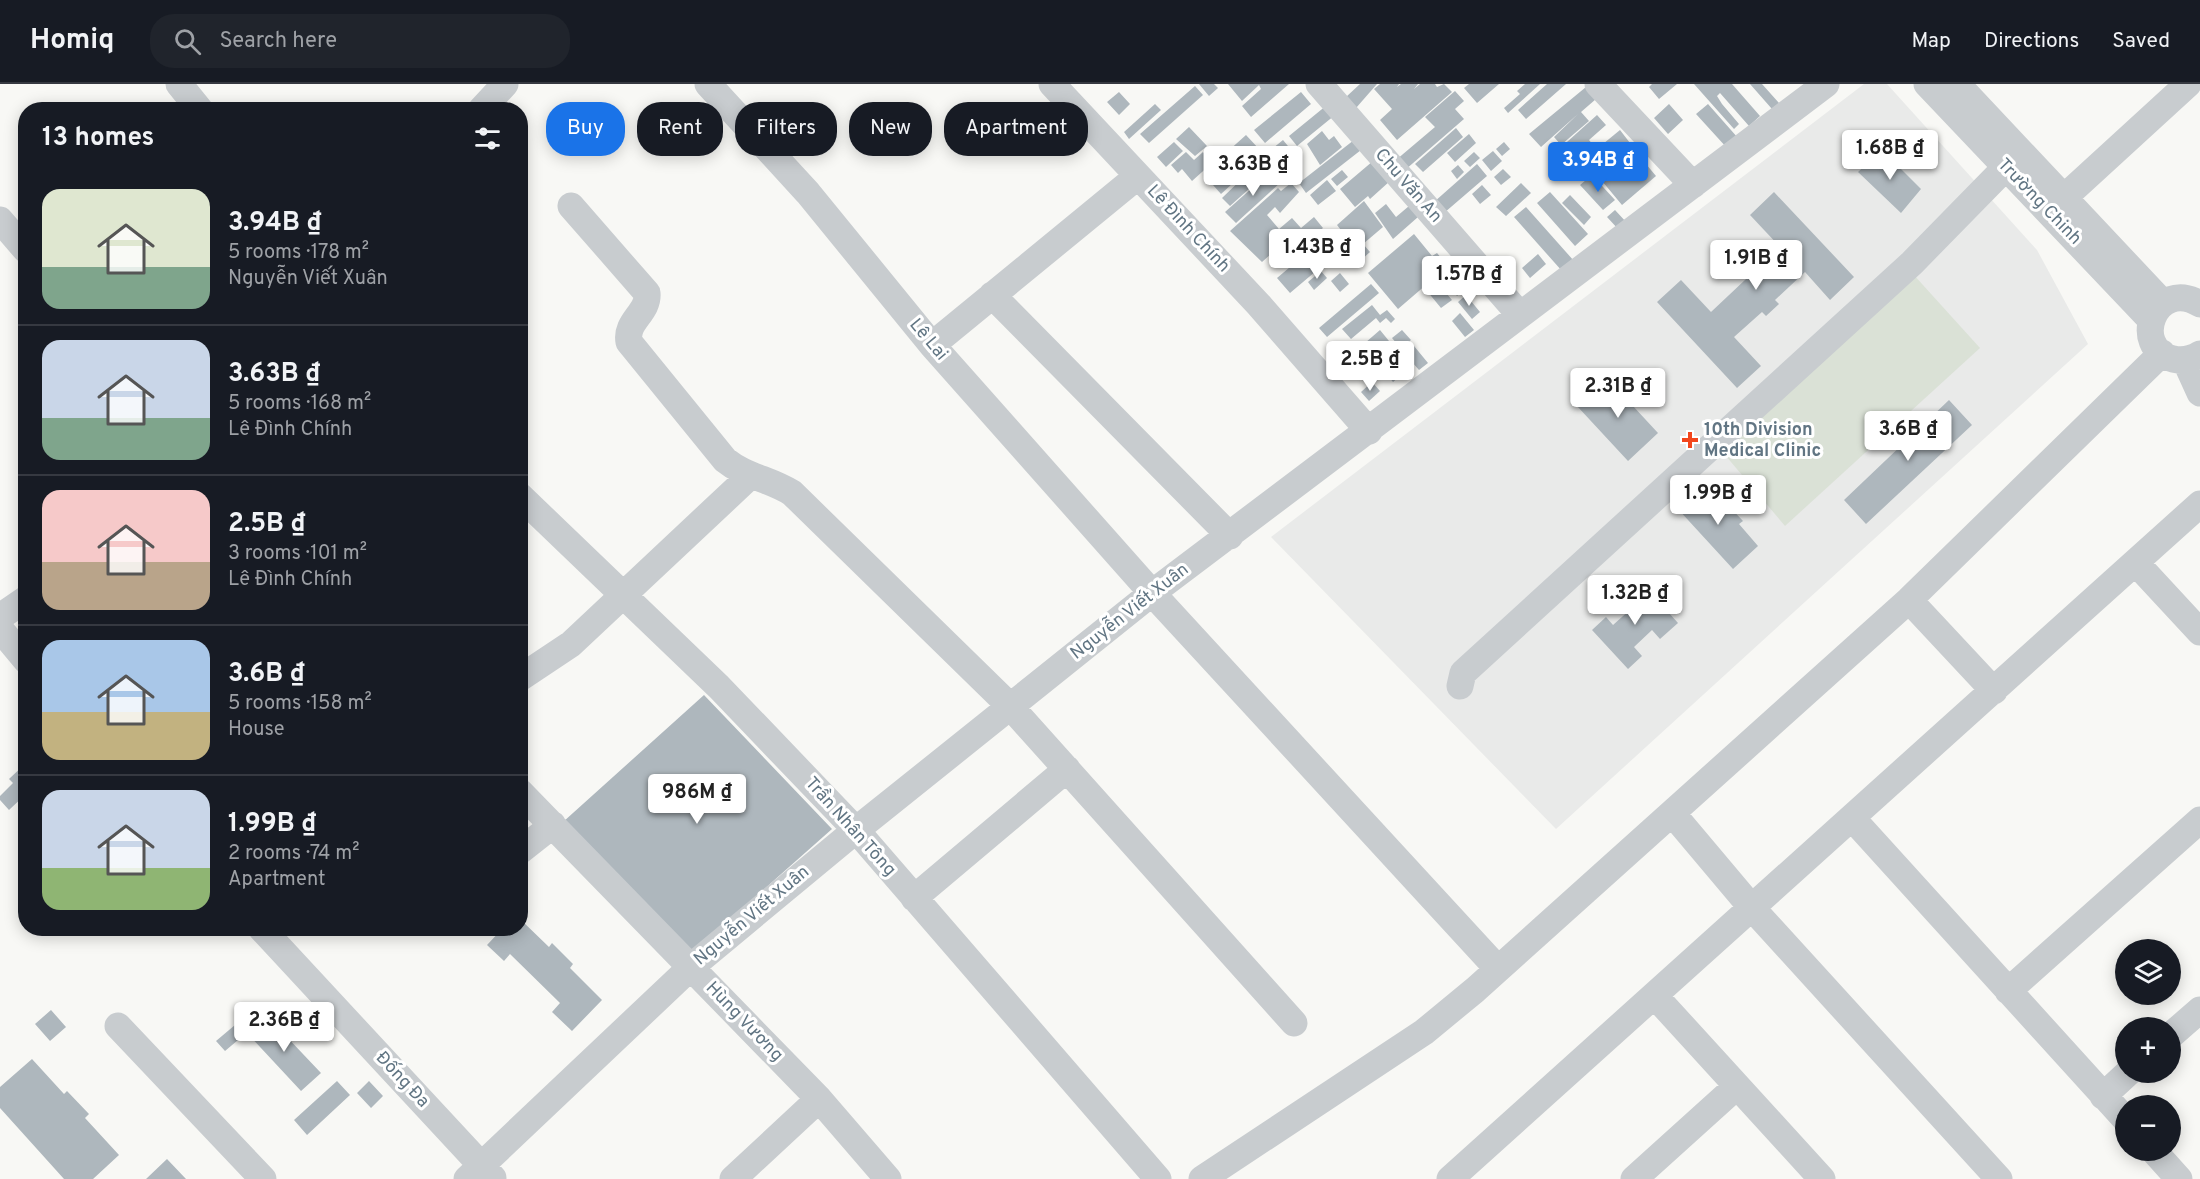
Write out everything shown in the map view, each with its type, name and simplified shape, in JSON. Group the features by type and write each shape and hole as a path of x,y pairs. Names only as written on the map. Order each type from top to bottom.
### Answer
{"street":[{"path":"180,84 194,102"},
{"path":"488,102 505,84"},
{"name":"Lê Lai","path":"708,84 808,193 932,345 1152,593 1498,969"},
{"name":"Lê Đình Chính","path":"1053,84 1259,305 1369,431"},
{"name":"Chu Văn An","path":"1319,84 1520,315"},
{"path":"1598,84 1693,185"},
{"name":"Trường Chinh","path":"1927,84 2006,167 2157,311"},
{"name":"Trường Chinh","path":"1957,84 2157,311"},
{"path":"2069,193 2188,84"},
{"name":"Nguyễn Viết Xuân","path":"480,1174 691,967 856,830 1152,593 1693,185 1817,87"},
{"path":"1460,686 1463,673 1912,263 2006,167"},
{"path":"932,345 1138,176"},
{"path":"571,206 647,293 643,309 631,323 627,333 635,351 725,460 750,476 769,480 792,493 1010,706 1294,1023"},
{"path":"0,220 18,241"},
{"path":"992,295 1230,536"},
{"path":"2200,304 2182,297 2157,311 2152,340 2188,357 2200,393"},
{"path":"1202,1179 1424,1032 1498,969 1909,600 2188,357"},
{"path":"528,673 571,644 750,476"},
{"name":"Trần Nhân Tông","path":"528,504 718,687 856,830 1158,1179"},
{"path":"1450,1179 2200,504"},
{"path":"2136,563 2200,632"},
{"path":"1909,600 1994,691"},
{"path":"0,617 18,605"},
{"path":"0,629 18,650"},
{"path":"914,898 1067,769"},
{"name":"Hùng Vương","path":"528,800 819,1099 888,1179"},
{"path":"1672,813 1752,908 1999,1179"},
{"path":"1852,818 2115,1109"},
{"path":"2008,991 2200,820"},
{"path":"528,845 553,825"},
{"name":"Đống Đa","path":"268,936 480,1174"},
{"path":"1655,996 1822,1179"},
{"path":"2181,1026 2200,1010"},
{"path":"118,1026 263,1179"},
{"path":"2103,1096 2117,1083"},
{"path":"1635,1179 1737,1086"},
{"path":"733,1179 819,1099"},
{"path":"2163,1161 2179,1179"}],"shaded area":[{"name":"10th Division Medical Clinic","path":"1864,84 1887,84 2037,250 2088,344 1556,829 1271,537"},
{"path":"1913,274 1980,348 1785,526 1720,449"}],"building":[{"path":"1199,84 1214,84 1218,88 1209,96"},
{"path":"1228,84 1289,84 1251,117 1242,106 1261,89 1259,85 1242,101"},
{"path":"1360,84 1377,84 1356,108 1346,97"},
{"path":"1380,84 1399,84 1397,87 1401,84 1418,84 1414,89 1420,84 1435,84 1437,87 1444,84 1452,92 1397,140 1380,120 1392,109 1374,89"},
{"path":"1469,84 1499,84 1477,103 1464,88"},
{"path":"1525,84 1540,84 1508,113 1504,108 1520,94 1517,91"},
{"path":"1547,84 1566,84 1526,119 1518,110"},
{"path":"1652,84 1677,84 1659,99 1649,87"},
{"path":"1694,84 1732,84 1760,116 1749,126 1720,93 1717,96 1739,124 1734,129"},
{"path":"1750,84 1762,84 1779,103 1772,109"},
{"path":"1195,86 1203,95 1149,143 1140,134"},
{"path":"1586,87 1596,99 1581,112 1589,121 1561,145 1554,137 1578,114 1541,147 1529,134"},
{"path":"1455,91 1464,101 1455,109 1464,119 1405,170 1396,160 1435,127 1425,117"},
{"path":"1119,92 1130,104 1119,115 1107,102"},
{"path":"1301,92 1311,104 1265,143 1254,130"},
{"path":"1155,104 1161,110 1129,139 1124,132"},
{"path":"1669,104 1683,120 1668,134 1654,118"},
{"path":"1708,104 1738,138 1727,148 1696,114"},
{"path":"1327,105 1335,115 1297,146 1289,136"},
{"path":"1597,115 1606,125 1589,140 1595,147 1579,161 1573,154 1557,169 1548,159"},
{"path":"1189,127 1207,146 1195,156 1176,139"},
{"path":"1456,128 1463,137 1423,172 1415,164"},
{"path":"1620,130 1630,143 1592,175 1581,162"},
{"path":"1322,131 1329,140 1334,136 1342,147 1320,165 1307,144"},
{"path":"1469,134 1476,143 1455,162 1447,153"},
{"path":"1246,135 1260,150 1230,176 1217,161"},
{"path":"1283,140 1302,163 1287,175 1268,152"},
{"path":"1354,140 1361,150 1306,193 1299,183"},
{"path":"1174,142 1183,151 1166,167 1157,157"},
{"path":"1504,142 1510,149 1502,156 1496,149"},
{"path":"1882,150 1921,189 1901,213 1858,172"},
{"path":"1493,151 1502,161 1491,171 1482,160"},
{"path":"1186,152 1194,160 1203,152 1212,163 1192,181 1182,169 1178,173 1171,165"},
{"path":"1474,152 1480,158 1470,167 1464,161"},
{"path":"1636,152 1656,176 1622,205 1602,181"},
{"path":"1373,161 1390,181 1370,199 1368,196 1355,207 1340,189"},
{"path":"1477,164 1487,176 1444,213 1434,202"},
{"path":"1458,165 1464,172 1457,179 1451,171"},
{"path":"1216,166 1232,184 1221,194 1205,176"},
{"path":"1503,169 1511,177 1501,185 1494,177"},
{"path":"1342,170 1348,177 1337,186 1331,179"},
{"path":"1250,171 1259,180 1230,206 1222,198"},
{"path":"1271,171 1281,182 1236,223 1225,212"},
{"path":"1592,175 1615,200 1603,210 1580,185"},
{"path":"1327,180 1336,191 1318,205 1310,195"},
{"path":"1291,183 1299,192 1280,213 1275,207 1267,215 1279,229 1292,218 1301,228 1314,217 1323,228 1309,240 1299,229 1262,262 1230,231 1278,188 1281,191"},
{"path":"1521,183 1531,193 1506,216 1496,207"},
{"path":"1482,185 1491,195 1480,204 1472,194"},
{"path":"1550,192 1588,234 1575,246 1537,203"},
{"path":"1774,192 1854,277 1830,300 1805,272 1775,300 1779,304 1766,316 1762,312 1734,337 1761,366 1737,388 1657,302 1681,280 1711,312 1780,247 1750,215"},
{"path":"1570,195 1591,217 1584,225 1562,203"},
{"path":"1364,201 1383,227 1363,244 1370,252 1360,261 1339,238 1344,234 1337,225"},
{"path":"1386,204 1396,217 1409,206 1418,217 1393,239 1375,213"},
{"path":"1526,207 1574,261 1562,271 1514,217"},
{"path":"1615,210 1627,223 1619,230 1607,217"},
{"path":"1414,234 1432,256 1437,253 1448,266 1398,309 1368,273"},
{"path":"1333,237 1342,248 1325,263 1315,252"},
{"path":"1309,251 1322,266 1290,293 1277,278"},
{"path":"1538,254 1546,264 1530,278 1522,268"},
{"path":"1321,271 1327,278 1314,290 1308,282"},
{"path":"1340,273 1349,284 1340,292 1331,281"},
{"path":"1454,275 1465,289 1457,296 1446,283"},
{"path":"1437,282 1452,300 1441,308 1427,291"},
{"path":"1371,284 1379,293 1327,337 1319,328"},
{"path":"1466,295 1480,312 1472,319 1458,302"},
{"path":"1372,305 1380,315 1387,310 1395,319 1391,323 1386,318 1380,323 1376,318 1351,339 1342,329"},
{"path":"1460,313 1474,330 1465,337 1452,321"},
{"path":"1380,330 1389,341 1355,370 1344,357 1355,347 1358,349"},
{"path":"1402,330 1411,340 1401,349 1392,338"},
{"path":"1414,346 1428,363 1419,370 1404,353"},
{"path":"1382,357 1389,365 1375,377 1368,369"},
{"path":"1399,360 1407,370 1393,382 1385,372"},
{"path":"1607,378 1658,433 1628,461 1577,406"},
{"path":"1372,382 1380,391 1369,401 1361,392"},
{"path":"1949,400 1972,425 1866,524 1844,500"},
{"path":"1702,485 1722,507 1726,503 1743,521 1739,524 1758,546 1733,569 1677,508"},
{"path":"1642,583 1678,623 1660,639 1652,630 1634,647 1642,656 1628,669 1592,630 1606,617 1613,625 1632,608 1624,600"},
{"path":"704,695 832,829 690,955 563,822"},
{"path":"18,771 18,802 9,810 0,800 0,796 13,783 9,779"},
{"path":"528,927 549,947 552,943 573,964 570,968 602,1000 572,1031 552,1012 560,1003 510,954 504,961 487,945 495,936 528,936"},
{"path":"51,1010 66,1027 50,1041 35,1024"},
{"path":"266,1015 321,1073 301,1091 247,1033"},
{"path":"235,1025 244,1035 225,1051 216,1041"},
{"path":"32,1059 64,1094 67,1091 89,1114 85,1118 119,1155 93,1179 64,1179 0,1108 0,1087"},
{"path":"337,1081 350,1095 307,1135 294,1120"},
{"path":"369,1081 383,1096 371,1108 357,1093"},
{"path":"167,1159 186,1179 146,1179"}],"place":[{"name":"10th Division Medical Clinic","path":"1690,440"}]}
